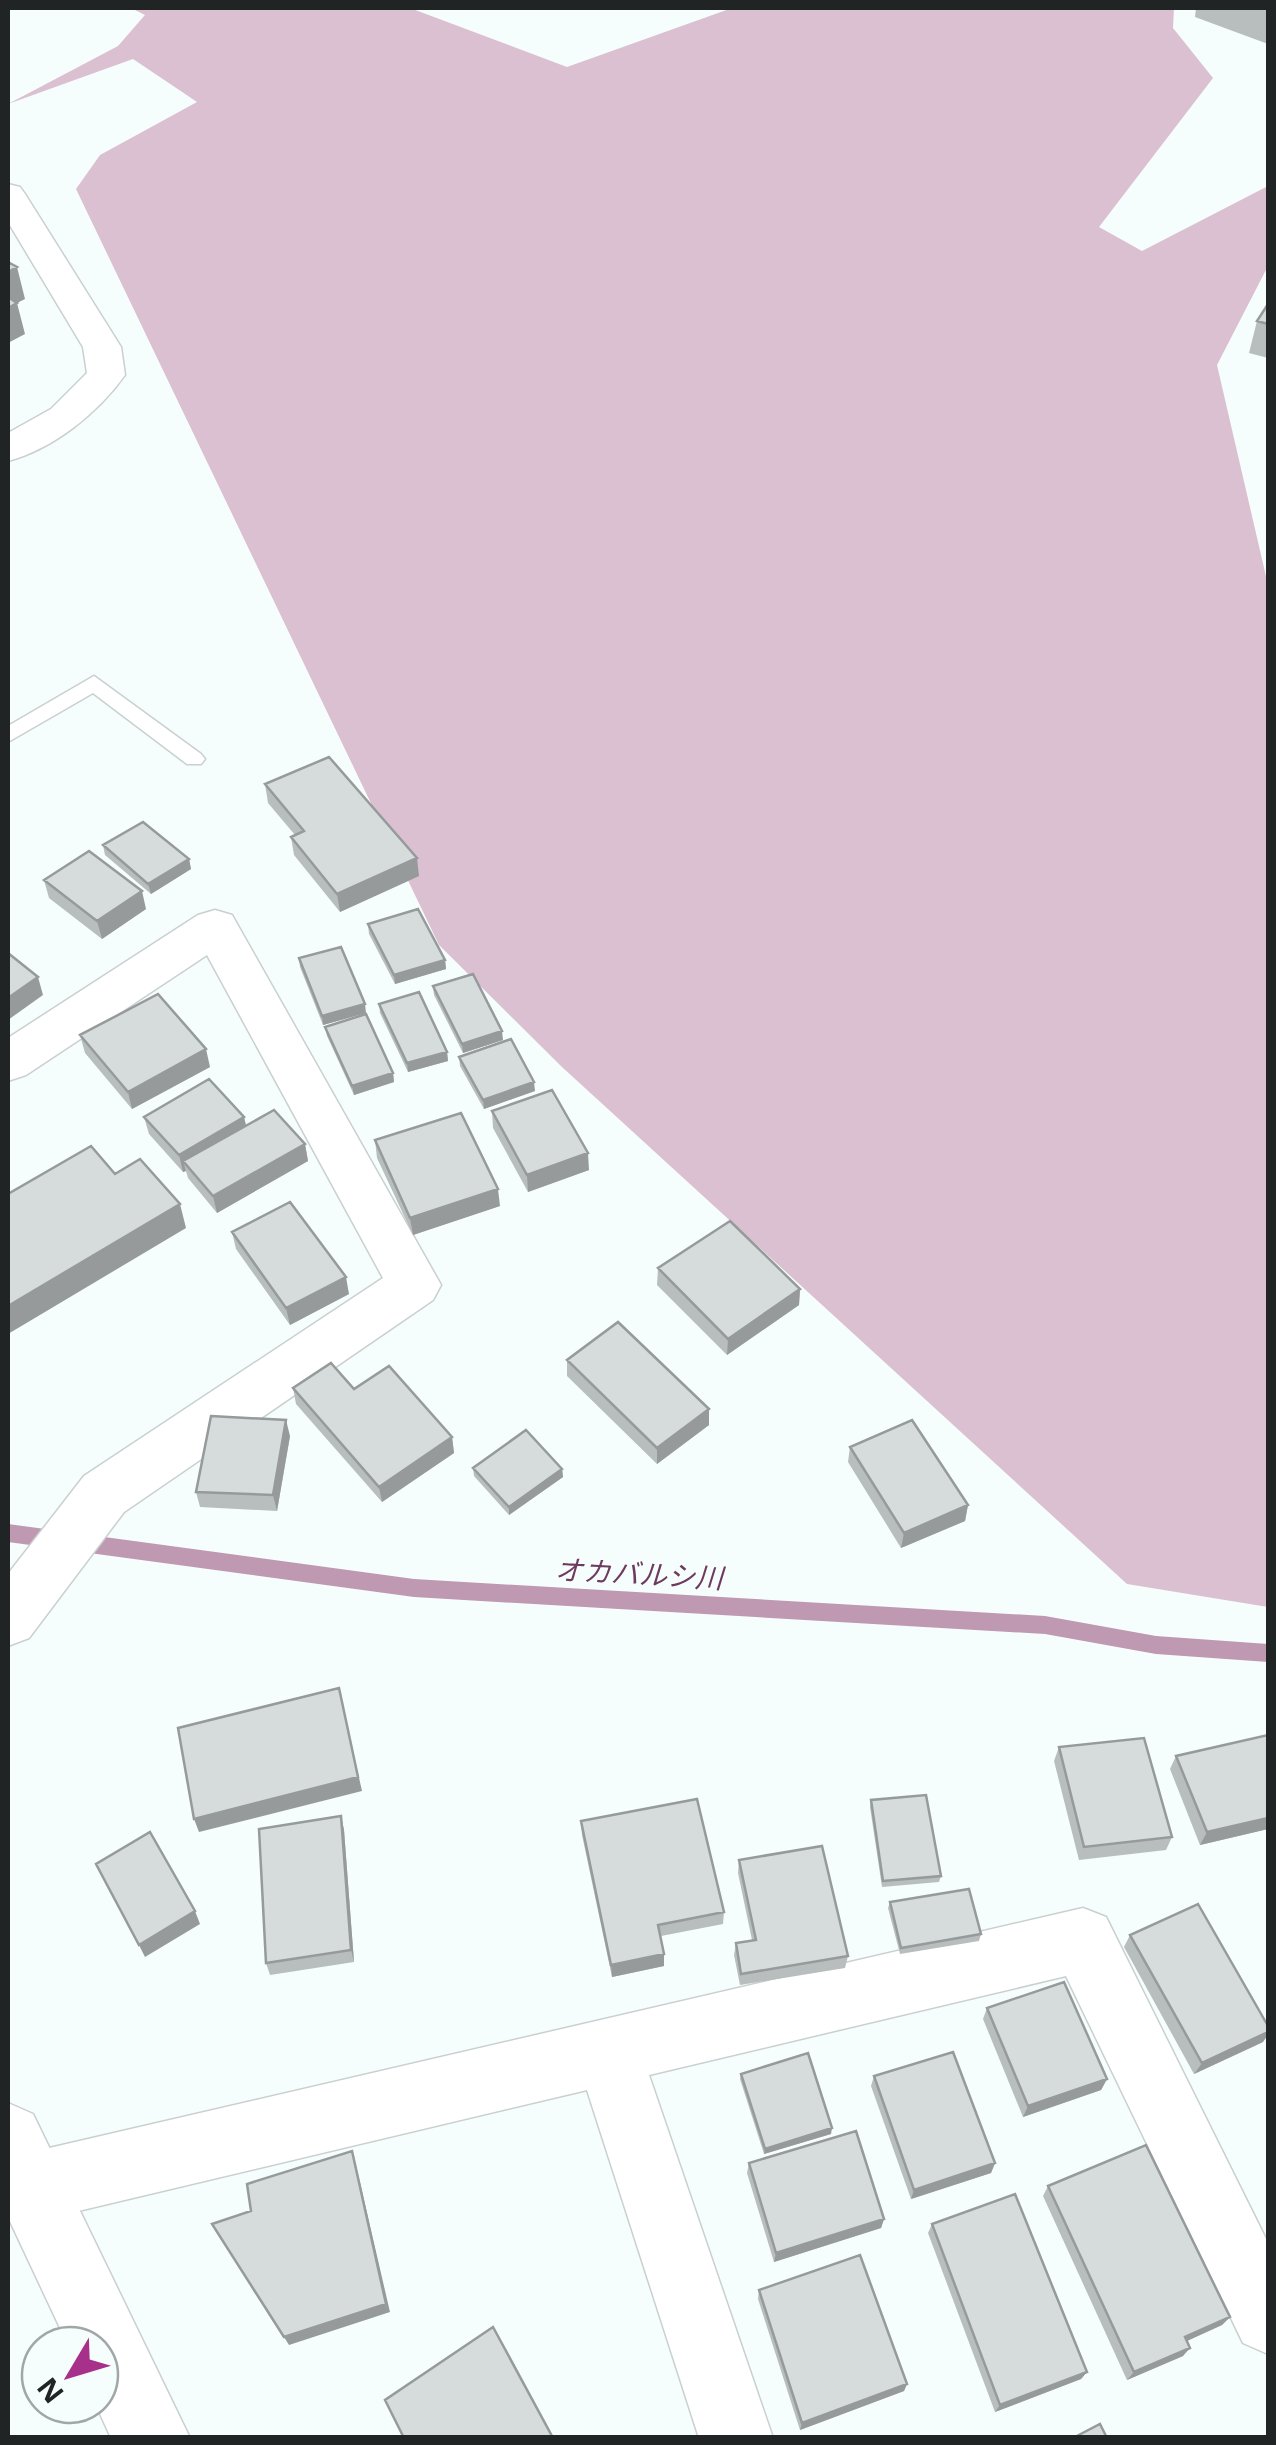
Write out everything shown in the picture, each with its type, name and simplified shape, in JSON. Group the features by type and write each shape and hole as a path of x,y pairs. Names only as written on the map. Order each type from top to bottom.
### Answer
{"highway":[{"path":"20,2163 152,2438"}],"street":[{"path":"8,194 102,346 106,375 64,418 8,449"},
{"path":"8,1062 215,927 414,1284 104,1494 8,1620"},
{"path":"20,2163 608,2052 1082,1940 1268,2318"},
{"path":"608,2052 736,2438"}],"lane":[{"path":"8,735 94,683 194,759"}],"shaded area":[{"path":"131,8 410,8 567,67 732,8 1174,8 1173,28 1213,78 1099,227 1142,251 1268,186 1268,266 1217,365 1268,585 1268,1607 1127,1584 562,1067 439,945 76,189 100,155 197,102 133,59 8,104 118,46 145,15"}],"building":[{"path":"1268,304 1268,324 1257,321"},
{"path":"329,757 417,858 337,894 291,837 304,831 265,784"},
{"path":"143,822 189,859 148,884 103,845"},
{"path":"89,851 142,891 97,921 44,880"},
{"path":"418,909 445,960 394,975 368,924"},
{"path":"341,947 365,1004 322,1016 299,958"},
{"path":"8,953 38,977 8,998"},
{"path":"473,974 502,1031 462,1044 433,986"},
{"path":"419,992 447,1052 407,1063 379,1004"},
{"path":"158,994 206,1049 128,1092 80,1035"},
{"path":"366,1014 393,1073 352,1086 325,1027"},
{"path":"511,1039 534,1082 483,1100 459,1057"},
{"path":"209,1079 244,1117 179,1155 144,1117"},
{"path":"552,1090 588,1153 527,1175 492,1111"},
{"path":"274,1110 305,1144 213,1196 183,1161"},
{"path":"461,1113 498,1189 410,1218 375,1140"},
{"path":"91,1146 115,1174 140,1159 180,1204 8,1306 8,1194"},
{"path":"290,1202 346,1277 286,1308 232,1232"},
{"path":"730,1221 800,1289 728,1339 658,1268"},
{"path":"618,1322 709,1409 657,1448 567,1360"},
{"path":"331,1363 354,1389 389,1366 452,1437 379,1487 293,1388"},
{"path":"211,1416 286,1420 273,1495 196,1492"},
{"path":"912,1420 968,1505 904,1533 850,1447"},
{"path":"526,1430 562,1469 509,1507 473,1468"},
{"path":"339,1688 358,1777 194,1819 178,1728"},
{"path":"1268,1735 1268,1818 1207,1832 1176,1756"},
{"path":"1144,1738 1172,1837 1084,1847 1059,1747"},
{"path":"926,1795 941,1876 883,1881 871,1800"},
{"path":"697,1799 724,1912 658,1925 664,1954 611,1965 581,1821"},
{"path":"341,1816 351,1950 266,1963 259,1829"},
{"path":"150,1832 195,1911 139,1945 96,1864"},
{"path":"822,1846 848,1956 741,1974 736,1943 756,1940 739,1860"},
{"path":"969,1889 981,1934 901,1948 890,1902"},
{"path":"1198,1904 1268,2026 1268,2032 1202,2063 1130,1935"},
{"path":"1064,1982 1107,2079 1028,2106 987,2008"},
{"path":"953,2052 995,2163 914,2190 874,2076"},
{"path":"808,2053 832,2128 765,2149 741,2074"},
{"path":"856,2131 884,2219 776,2253 749,2163"},
{"path":"1146,2145 1230,2317 1185,2337 1190,2348 1134,2372 1048,2186"},
{"path":"352,2151 386,2304 284,2337 212,2224 251,2211 247,2184"},
{"path":"1015,2194 1087,2372 1000,2405 932,2224"},
{"path":"860,2255 907,2384 802,2423 759,2290"},
{"path":"493,2327 553,2438 404,2438 385,2400"},
{"path":"1100,2424 1107,2438 1073,2438"}],"waterway":[{"name":"オカバルシ川","path":"8,1533 414,1588 1045,1625 1156,1645 1268,1653"}]}
